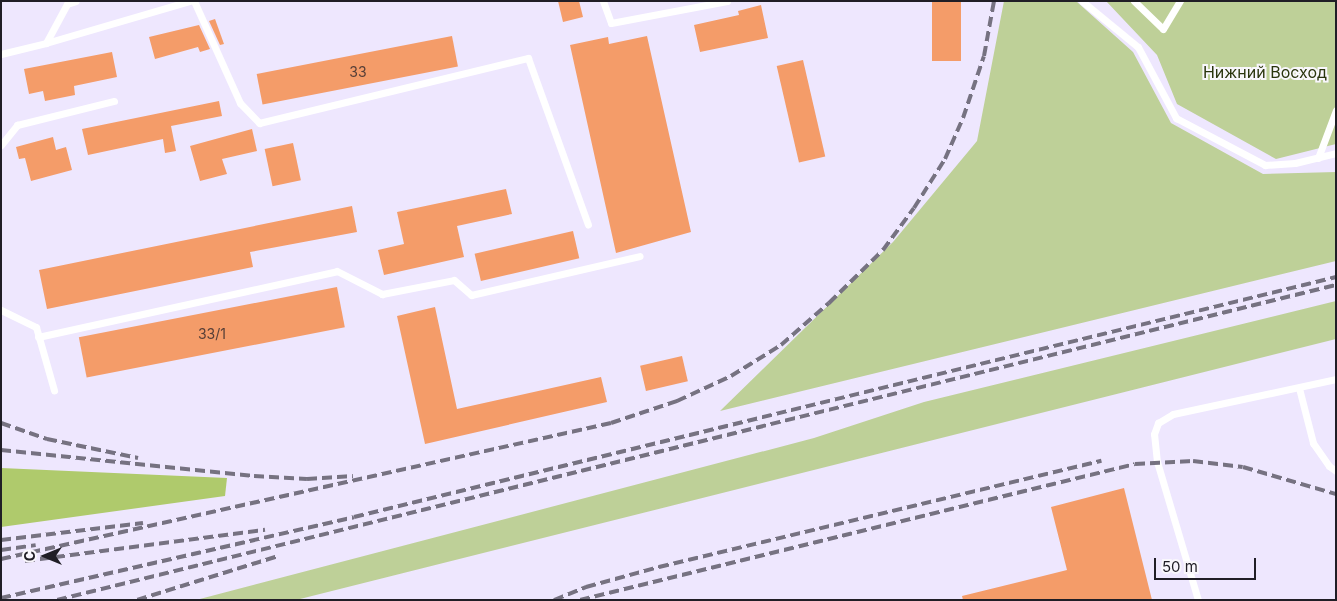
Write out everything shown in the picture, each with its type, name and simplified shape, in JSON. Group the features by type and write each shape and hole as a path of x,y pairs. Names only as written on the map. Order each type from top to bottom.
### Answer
{"lane":[{"path":"46,42 67,4 76,1"},
{"path":"1,54 192,1 240,103 259,123 528,58 588,224"},
{"path":"602,1 611,23 727,1"},
{"path":"1082,1 1138,47 1176,118 1265,165 1318,158 1336,153"},
{"path":"1134,1 1163,29 1180,1"},
{"path":"1,145 17,125 114,101"},
{"path":"1318,158 1336,110"},
{"path":"38,337 338,271 382,294 454,280 471,295 640,256"},
{"path":"1,310 36,327 54,390"},
{"path":"1198,600 1157,462 1154,434 1158,423 1173,414 1336,379"},
{"path":"1299,388 1312,443 1328,466 1336,471"}],"green space":[{"path":"1004,1 1076,1 1133,52 1171,123 1263,174 1336,172 1336,261 720,411 893,242 977,141"},
{"name":"Нижний Восход","path":"1106,1 1336,1 1336,144 1276,159 1177,104 1157,55"},
{"path":"1336,301 1336,339 296,600 196,600 814,438 924,402"},
{"path":"1,468 227,478 225,496 1,527"}],"building":[{"path":"558,1 579,1 583,17 563,22"},
{"path":"932,1 961,1 961,61 932,61"},
{"path":"761,5 768,38 700,52 694,25 739,15 738,11"},
{"path":"215,19 224,44 220,45 209,21"},
{"path":"199,25 210,49 200,52 198,47 155,59 149,37"},
{"path":"452,36 458,66 263,104 257,74"},
{"path":"647,36 691,232 616,253 570,45 608,37 609,44"},
{"path":"112,52 117,77 74,86 75,95 45,101 43,91 29,94 24,69"},
{"path":"803,60 825,156 799,163 777,66"},
{"path":"219,101 222,116 171,126 176,151 165,153 163,139 88,155 82,129"},
{"path":"252,129 257,151 222,159 227,174 200,181 190,146"},
{"path":"53,137 56,150 66,147 72,170 31,181 25,158 19,159 16,147"},
{"path":"293,143 301,180 273,186 265,149"},
{"path":"506,189 512,214 457,226 464,257 384,275 378,250 404,244 397,212"},
{"path":"352,206 357,232 250,252 253,267 47,309 39,270"},
{"path":"573,231 579,258 481,281 475,254"},
{"path":"337,287 345,327 87,377 79,337"},
{"path":"435,307 457,409 601,377 607,402 425,444 397,316"},
{"path":"682,356 688,381 646,391 640,366"},
{"path":"1124,488 1152,600 963,600 962,596 1067,570 1051,507"}],"railway":[{"path":"1,559 611,423 677,401 731,376 781,345 829,303 883,250 914,208 945,159 963,118 984,56 994,1"},
{"path":"1,598 354,517 1336,277"},
{"path":"57,600 1336,285"},
{"path":"1,423 47,439 138,458"},
{"path":"1,450 254,476 307,479 353,476"},
{"path":"554,600 586,587 659,567 1101,461"},
{"path":"580,600 1135,464 1193,461 1243,467 1336,494"},
{"path":"1,540 143,523"},
{"path":"25,561 265,530"},
{"path":"1,550 36,545"},
{"path":"137,600 278,556"}]}
